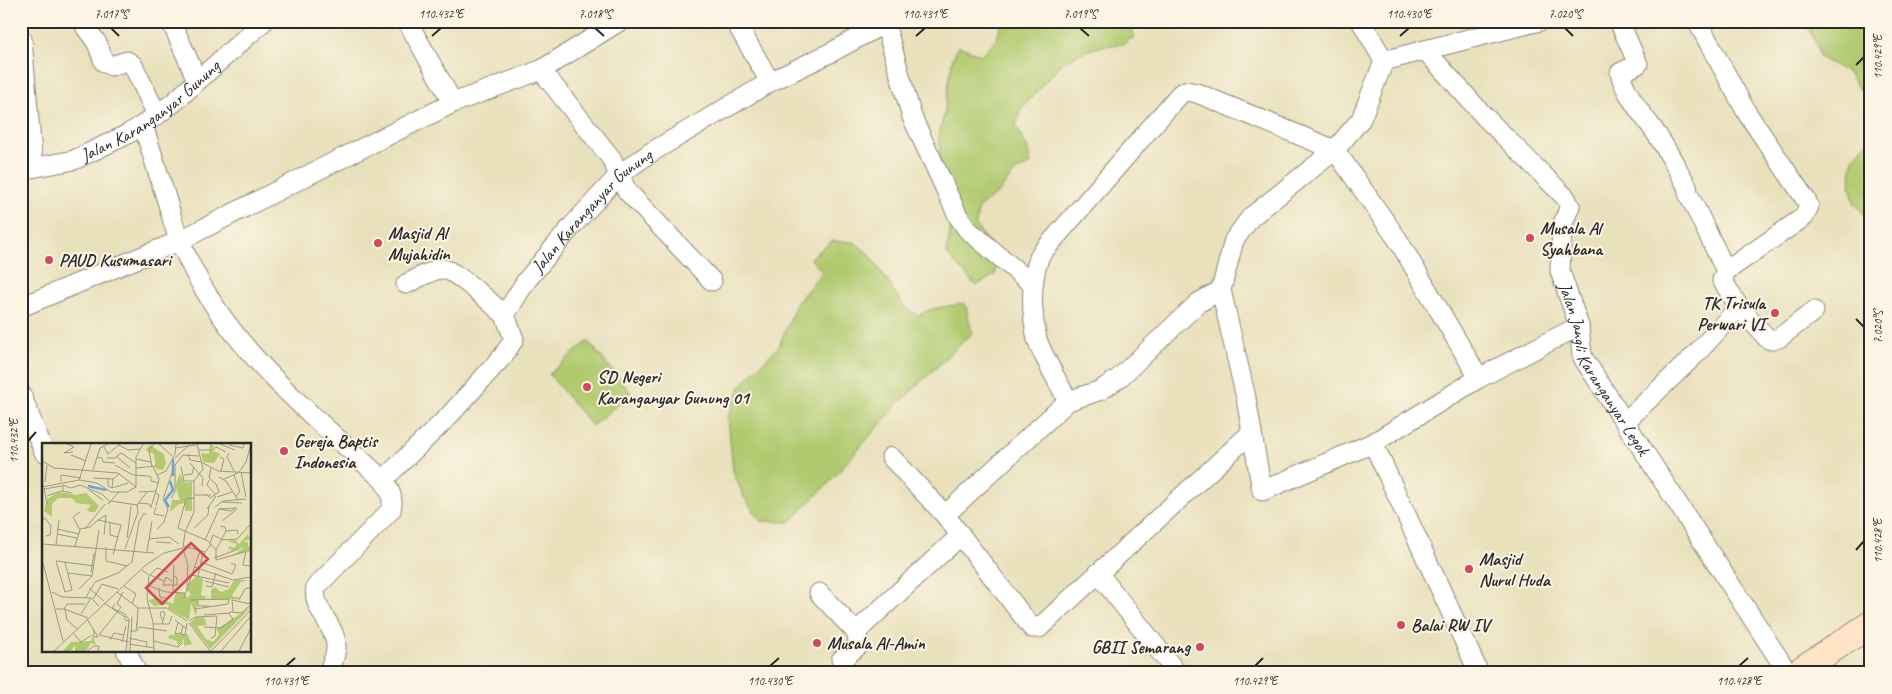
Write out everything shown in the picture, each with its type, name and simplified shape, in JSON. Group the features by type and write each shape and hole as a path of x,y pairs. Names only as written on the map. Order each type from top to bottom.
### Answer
{"street":[{"path":"84,21 86,28 97,43 104,62 111,66 127,61 133,65 150,120 179,241 205,291 241,343 282,387 383,480 392,494 393,503 391,510 316,588 314,597 334,635 337,647 328,673"},
{"path":"171,21 197,80"},
{"name":"Jalan Karanganyar Gunung","path":"21,170 74,160 124,136 173,103 264,21"},
{"path":"407,21 453,103"},
{"path":"21,307 179,241 453,103 541,70 620,21"},
{"path":"735,21 770,82"},
{"path":"1361,21 1384,61"},
{"path":"1384,61 1540,21"},
{"path":"1619,21 1638,64 1620,73 1623,84 1628,95 1653,129 1687,186 1688,193 1726,271"},
{"path":"1696,21 1747,113 1806,200 1808,206 1804,217 1726,271 1722,280 1739,307 1768,339 1779,338 1814,311"},
{"path":"887,22 912,117 958,216 968,229 1032,284"},
{"name":"Jalan Karanganyar Gunung","path":"505,315 526,281 572,226 620,174 650,153 770,82 830,53 887,22"},
{"path":"21,157 32,155 22,39"},
{"name":"Jalan Jangli Karanganyar Legok","path":"1425,50 1484,116 1566,198 1570,206 1562,226 1560,271 1579,326 1582,355 1702,544 1780,658 1788,673"},
{"path":"1384,61 1361,119 1335,150 1251,217 1234,240 1221,290 1246,398 1262,491 1373,443 1479,378 1579,326"},
{"path":"541,70 611,158 627,191 712,281"},
{"path":"1068,401 1038,340 1032,284 1040,255 1182,92 1190,91 1335,150 1398,240 1479,378"},
{"path":"383,480 447,418 503,356 514,339 505,315 448,270 439,269 406,284"},
{"path":"945,515 1068,401 1101,390 1119,378 1198,303 1221,290"},
{"path":"1625,422 1695,355 1739,307"},
{"path":"21,394 42,447"},
{"path":"891,457 945,515 1032,628 1036,629 1252,432"},
{"path":"1373,443 1479,673"},
{"path":"856,632 961,535"},
{"path":"1098,573 1177,673"},
{"path":"819,593 856,632 859,645 841,660"},
{"path":"1796,673 1871,624"},
{"path":"127,652 137,673"}],"green space":[{"path":"1002,21 1131,21 1134,37 1124,44 1102,46 1083,52 1063,62 1020,110 1016,127 1027,147 1031,164 1016,171 998,193 978,208 976,226 998,256 995,275 976,286 946,253 950,233 950,201 940,167 939,134 945,110 952,61 958,46 982,55 997,38"},
{"path":"1802,21 1871,21 1871,104 1847,72 1819,57 1817,46 1806,23"},
{"path":"1871,138 1871,221 1855,204 1850,187 1853,159"},
{"path":"832,241 854,242 869,254 904,306 917,316 932,309 965,303 972,333 899,403 825,487 790,522 761,521 744,497 733,471 728,417 741,385 779,346 796,304 822,272 810,258"},
{"path":"588,341 631,393 592,426 549,374"}],"place":[{"name":"Musala Al Syahbana","path":"1530,238"},
{"name":"Masjid Al Mujahidin","path":"378,243"},
{"name":"PAUD Kusumasari","path":"49,260"},
{"name":"TK Trisula Perwari VI","path":"1775,313"},
{"name":"SD Negeri Karanganyar Gunung 01","path":"587,387"},
{"name":"Gereja Baptis Indonesia","path":"284,451"},
{"name":"Masjid Nurul Huda","path":"1469,569"},
{"name":"Balai RW IV","path":"1401,625"},
{"name":"Musala Al-Amin","path":"817,643"},
{"name":"GBII Semarang","path":"1200,647"}]}
